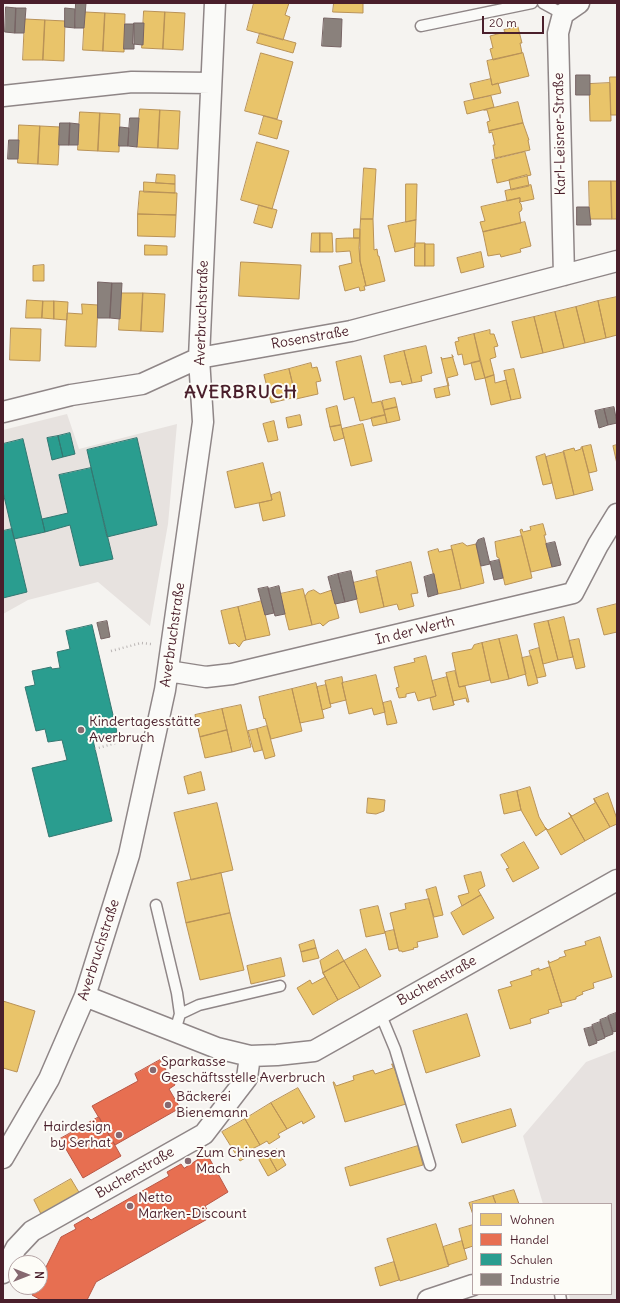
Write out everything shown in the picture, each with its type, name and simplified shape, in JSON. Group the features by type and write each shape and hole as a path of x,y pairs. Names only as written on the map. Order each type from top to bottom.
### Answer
{"street":[{"name":"Averbruchstraße","path":"3,1158 49,1079 85,996 129,855 154,743 168,671 203,422 199,358 215,3"},
{"name":"Karl-Leisner-Straße","path":"564,275 558,33 571,9"},
{"path":"3,96 132,82 211,83"},
{"name":"Rosenstraße","path":"3,412 72,395 142,384 199,358 351,331 617,261"},
{"name":"In der Werth","path":"168,671 206,677 232,674 573,593 617,514"},
{"name":"Buchenstraße","path":"85,996 177,1022 217,1048 250,1056 314,1051 617,880"},
{"name":"Buchenstraße","path":"3,1273 16,1248 32,1231 204,1134 247,1078 250,1056"},
{"path":"428,1300 472,1285"}],"lane":[{"path":"421,26 532,3"},
{"path":"543,3 571,9"},
{"path":"156,905 177,993 177,1022"},
{"path":"177,1022 198,1005 280,986"},
{"path":"380,1013 395,1049 430,1165"}],"path":[{"path":"111,651 141,643 172,646"},
{"path":"95,749 124,740"}],"shaded area":[{"path":"67,414 79,449 177,424 168,524 150,626 98,582 28,600 3,614 3,430"},
{"path":"617,1050 617,1300 570,1300 569,1295 612,1295 612,1203 543,1203 523,1136 586,1062"}],"building: Wohnen":[{"path":"254,3 289,3 285,15 290,17 283,40 247,30"},
{"path":"334,3 363,3 363,13 333,12"},
{"path":"144,11 165,12 163,49 142,48"},
{"path":"85,12 105,13 103,51 83,50"},
{"path":"165,12 185,13 183,50 163,49"},
{"path":"105,13 125,14 124,52 103,51"},
{"path":"25,19 45,20 43,60 23,60"},
{"path":"45,20 65,21 64,61 43,60"},
{"path":"518,27 522,43 520,43 522,53 493,60 490,49 493,48 490,36 505,32 504,30"},
{"path":"260,33 296,43 293,53 257,43"},
{"path":"261,53 293,62 277,119 245,111"},
{"path":"523,53 529,76 492,85 487,61"},
{"path":"610,77 617,77 617,115 611,115"},
{"path":"491,79 492,85 498,83 501,93 474,99 470,84"},
{"path":"610,83 611,121 590,121 589,84"},
{"path":"491,96 494,107 467,114 464,102"},
{"path":"518,102 523,123 489,131 487,122 490,121 487,110 484,110"},
{"path":"140,109 160,110 158,148 137,147"},
{"path":"160,110 180,111 178,149 158,148"},
{"path":"80,112 100,113 98,151 78,150"},
{"path":"100,113 120,114 119,152 98,151"},
{"path":"264,116 282,121 277,139 259,134"},
{"path":"523,123 529,140 530,150 495,158 493,145 495,145 492,132 489,133 489,131"},
{"path":"19,125 40,126 38,164 18,163"},
{"path":"40,126 60,127 58,165 38,164"},
{"path":"257,142 289,151 272,209 241,200"},
{"path":"525,152 531,175 497,183 492,160"},
{"path":"364,168 376,169 373,219 361,219"},
{"path":"157,174 175,175 175,184 156,183"},
{"path":"527,175 529,186 511,190 509,180"},
{"path":"589,181 611,181 612,219 590,219"},
{"path":"611,181 617,181 617,219 612,219"},
{"path":"144,182 175,184 175,193 144,192"},
{"path":"406,184 417,184 416,220 406,222"},
{"path":"531,185 534,199 520,202 520,198 507,201 505,191"},
{"path":"140,191 177,193 176,215 138,214"},
{"path":"520,198 519,202 522,209 519,212 521,223 483,232 480,222 485,221 481,207"},
{"path":"259,205 277,210 272,228 254,223"},
{"path":"138,214 176,215 175,237 138,236"},
{"path":"361,219 373,219 374,250 377,249 385,281 366,286 360,261 359,248"},
{"path":"416,220 415,247 395,252 388,226"},
{"path":"525,222 531,246 520,249 521,252 501,257 500,254 488,256 483,232"},
{"path":"354,229 360,229 360,238 354,238"},
{"path":"312,233 320,233 320,252 311,252"},
{"path":"320,233 332,233 333,252 320,252"},
{"path":"360,238 360,261 366,286 364,286 365,290 360,291 359,287 345,291 339,266 352,263 350,251 336,252 336,239"},
{"path":"415,243 425,243 425,266 415,266"},
{"path":"425,244 434,244 434,266 425,266"},
{"path":"145,245 167,246 167,255 145,255"},
{"path":"481,252 484,267 461,273 457,258"},
{"path":"241,262 301,265 299,299 239,296"},
{"path":"44,265 44,281 33,281 33,266"},
{"path":"121,293 143,293 141,331 119,330"},
{"path":"143,293 165,294 163,332 141,331"},
{"path":"617,297 617,335 606,338 598,301"},
{"path":"27,300 43,301 42,318 26,318"},
{"path":"43,301 54,301 54,319 42,318"},
{"path":"54,301 68,302 67,320 54,319"},
{"path":"598,301 606,338 585,343 576,307"},
{"path":"82,304 98,305 96,347 65,346 67,313 82,314"},
{"path":"576,307 585,343 564,348 555,312"},
{"path":"555,312 564,348 543,353 534,317"},
{"path":"534,317 543,353 521,358 512,322"},
{"path":"11,328 41,329 40,361 10,360"},
{"path":"490,330 490,334 494,334 498,346 494,347 496,357 490,359 494,375 485,378 474,334"},
{"path":"474,334 480,361 464,365 462,354 458,355 455,342 459,341 458,338"},
{"path":"426,346 432,373 421,376 422,381 412,383 404,351"},
{"path":"404,351 412,383 402,385 401,381 390,383 384,356"},
{"path":"361,356 372,403 381,401 385,415 360,421 354,397 344,400 336,362"},
{"path":"441,357 442,359 453,357 458,375 447,378 448,386"},
{"path":"480,361 485,378 475,380 471,363"},
{"path":"311,363 312,368 317,367 321,381 316,382 318,394 296,399 289,369"},
{"path":"289,369 296,397 271,403 264,375"},
{"path":"514,369 521,398 511,400 504,371"},
{"path":"494,375 495,383 506,380 511,400 491,405 485,378"},
{"path":"448,386 450,395 436,398 434,389"},
{"path":"395,398 397,407 384,410 382,401"},
{"path":"337,406 341,425 330,427 326,409"},
{"path":"397,407 400,420 387,423 384,410"},
{"path":"300,415 302,425 288,428 286,418"},
{"path":"385,415 387,423 373,426 371,418"},
{"path":"274,421 278,440 268,442 263,424"},
{"path":"363,424 372,461 351,466 342,429"},
{"path":"341,425 344,438 334,441 330,427"},
{"path":"591,445 597,471 589,473 582,447"},
{"path":"617,445 617,464 613,446"},
{"path":"582,447 593,490 574,495 563,451 574,448 575,451 581,449"},
{"path":"564,452 574,495 556,499 546,457"},
{"path":"545,454 552,483 543,485 536,457"},
{"path":"263,463 272,500 235,508 227,472"},
{"path":"280,492 285,516 263,521 259,503 272,500 271,495"},
{"path":"543,524 546,535 544,535 552,567 531,572 520,530 522,529 523,532 531,530 530,527"},
{"path":"522,536 532,578 505,585 499,558 497,557 495,542"},
{"path":"463,543 467,546 476,544 484,583 461,589 451,546"},
{"path":"438,549 439,552 452,549 461,589 438,594 428,552"},
{"path":"411,562 418,593 411,594 414,606 399,610 397,604 384,607 376,571"},
{"path":"377,577 384,607 360,613 353,583"},
{"path":"303,589 312,625 289,630 280,594"},
{"path":"314,590 320,594 332,590 339,618 329,621 323,626 320,623 312,625 305,596 308,592"},
{"path":"262,601 270,635 246,640 238,607"},
{"path":"617,604 617,632 604,635 597,609"},
{"path":"238,607 246,640 243,641 239,647 235,643 229,644 221,611"},
{"path":"564,617 573,657 558,660 548,621"},
{"path":"548,621 558,660 543,664 534,624"},
{"path":"517,635 526,674 509,679 499,639"},
{"path":"499,639 509,679 491,683 482,643"},
{"path":"579,639 585,667 576,669 569,641"},
{"path":"482,643 490,680 459,687 452,653 472,649 474,645"},
{"path":"539,648 546,676 537,678 529,651"},
{"path":"426,656 436,696 418,701 415,692 406,694 406,697 399,698 396,688 399,687 394,667 415,662 414,659"},
{"path":"531,656 538,683 528,686 522,658"},
{"path":"455,671 459,687 465,686 469,702 467,702 466,698 453,701 446,673"},
{"path":"376,675 385,712 374,715 372,708 349,714 342,683"},
{"path":"342,677 346,700 330,704 325,681"},
{"path":"447,677 454,705 433,710 430,698 436,696 432,681"},
{"path":"316,683 324,718 300,723 292,689"},
{"path":"326,685 331,707 322,710 317,687"},
{"path":"292,689 302,731 271,739 265,718 264,719 259,697"},
{"path":"391,701 397,723 387,725 383,703"},
{"path":"241,705 251,747 232,752 222,709"},
{"path":"222,709 227,730 200,737 195,715"},
{"path":"267,726 275,756 265,759 257,729"},
{"path":"257,729 262,750 254,752 248,731"},
{"path":"227,730 232,752 205,758 200,737"},
{"path":"201,772 205,790 188,794 184,777"},
{"path":"530,787 539,817 546,829 536,836 521,810 517,791"},
{"path":"517,791 521,810 504,814 500,795"},
{"path":"608,793 617,819 617,824 610,827 594,799"},
{"path":"368,798 385,800 384,811 376,814 367,813"},
{"path":"594,799 610,827 585,841 569,813 572,816 595,803"},
{"path":"217,803 233,870 191,880 174,813"},
{"path":"569,813 585,841 561,855 545,827 548,830 571,817"},
{"path":"524,842 539,868 513,882 506,869 509,868 501,855"},
{"path":"481,872 485,886 478,890 481,895 462,906 458,896 469,893 464,876"},
{"path":"221,873 230,913 186,923 177,883"},
{"path":"436,887 443,915 434,917 426,890"},
{"path":"481,895 494,918 463,935 451,913"},
{"path":"429,899 438,937 417,942 418,947 413,948 414,949 402,952 399,951 390,913 406,909 405,904"},
{"path":"378,906 385,933 366,937 360,910"},
{"path":"230,913 244,970 200,980 186,923"},
{"path":"394,930 398,948 389,950 385,932"},
{"path":"600,937 612,977 593,983 594,988 582,992 583,994 576,997 576,999 561,1003 548,961 549,963 566,956 564,951 586,945 585,942"},
{"path":"314,940 316,948 301,952 299,945"},
{"path":"316,948 319,958 303,962 301,952"},
{"path":"366,949 381,976 360,988 344,961"},
{"path":"338,950 344,961 323,973 320,961"},
{"path":"281,958 285,976 251,984 247,966"},
{"path":"344,961 360,988 338,1000 323,973"},
{"path":"550,967 562,1006 548,1010 549,1013 530,1019 531,1023 510,1029 498,990 512,986 510,982 532,975 531,971 539,968 539,970"},
{"path":"323,973 338,1000 313,1015 297,988 310,980 312,984 325,977"},
{"path":"3,1001 35,1011 17,1072 3,1068"},
{"path":"467,1014 480,1056 426,1073 413,1031"},
{"path":"392,1064 406,1104 345,1122 333,1082 336,1086 354,1080 353,1076 373,1070 375,1074 393,1068"},
{"path":"298,1088 315,1117 303,1124 302,1121 287,1129 271,1103"},
{"path":"271,1103 287,1129 278,1134 280,1137 269,1144 267,1141 260,1145 245,1119"},
{"path":"511,1109 516,1126 462,1143 456,1125"},
{"path":"245,1119 260,1145 250,1150 252,1154 240,1161 222,1132"},
{"path":"418,1146 423,1165 350,1186 345,1168"},
{"path":"277,1149 286,1165 277,1171 268,1155"},
{"path":"268,1155 277,1171 268,1176 259,1160"},
{"path":"71,1179 80,1194 42,1216 34,1200"},
{"path":"514,1190 519,1203 496,1203 493,1196"},
{"path":"493,1196 496,1203 472,1203 472,1212 469,1203"},
{"path":"436,1224 449,1266 400,1281 387,1239"},
{"path":"472,1225 472,1246 464,1249 459,1229"},
{"path":"462,1241 467,1259 448,1265 443,1247"},
{"path":"394,1262 399,1280 380,1286 375,1268"}],"building: Handel":[{"path":"160,1060 175,1085 169,1089 180,1108 115,1145 92,1106 138,1081 135,1074"},
{"path":"99,1117 121,1156 83,1178 60,1139"},
{"path":"207,1154 228,1192 205,1206 211,1217 96,1282 87,1300 41,1300 32,1295 48,1295 48,1263 61,1237 76,1229 74,1225 88,1217 91,1220 169,1176 167,1172 181,1164 184,1168"}],"building: Schulen":[{"path":"70,433 75,454 63,457 58,436"},
{"path":"58,436 63,457 52,460 47,438"},
{"path":"137,438 157,525 107,537 87,450"},
{"path":"23,439 45,532 14,539 3,492 3,444"},
{"path":"91,468 113,559 80,566 70,525 45,532 42,519 68,513 59,475"},
{"path":"12,529 27,592 3,598 3,531"},
{"name":"Kindertagesstätte Averbruch","path":"92,625 117,732 104,735 104,738 93,740 112,821 49,837 32,768 67,760 62,740 48,742 45,729 36,731 25,687 35,685 32,671 51,667 52,669 60,668 57,652 70,649 66,631"}],"building: Industrie":[{"path":"76,3 86,3 84,28 75,28"},
{"path":"6,7 16,8 15,33 5,32"},
{"path":"16,8 26,8 24,33 15,33"},
{"path":"65,8 75,9 75,28 65,27"},
{"path":"324,18 342,19 341,47 322,46"},
{"path":"134,23 144,23 143,45 133,44"},
{"path":"125,24 134,24 134,49 124,49"},
{"path":"576,75 590,75 590,95 576,95"},
{"path":"130,118 139,118 137,147 128,146"},
{"path":"60,123 70,123 69,145 59,145"},
{"path":"70,123 79,124 78,145 69,145"},
{"path":"120,127 129,128 128,146 119,146"},
{"path":"9,140 19,140 18,159 8,159"},
{"path":"577,207 589,207 591,225 577,225"},
{"path":"98,282 112,283 110,318 98,318"},
{"path":"112,283 122,283 120,319 110,318"},
{"path":"614,407 617,423 608,425 604,409"},
{"path":"604,409 608,425 599,428 595,411"},
{"path":"484,538 490,564 481,566 476,544 478,540"},
{"path":"555,542 561,565 552,567 546,544"},
{"path":"499,560 503,578 494,580 490,562"},
{"path":"351,571 357,599 345,602 338,574"},
{"path":"338,574 345,602 335,604 328,577"},
{"path":"434,574 438,594 428,597 424,577"},
{"path":"279,586 285,614 275,616 268,589"},
{"path":"268,587 274,613 265,615 258,589"},
{"path":"107,621 110,637 101,639 97,623"},
{"path":"616,1013 617,1031 613,1032 608,1016"},
{"path":"608,1017 613,1034 605,1037 600,1020"},
{"path":"600,1022 605,1038 597,1041 592,1025"},
{"path":"592,1027 597,1043 589,1046 584,1029"}],"place":[{"name":"Kindertagesstätte Averbruch","path":"81,730"},
{"name":"Sparkasse Geschäftsstelle Averbruch","path":"153,1070"},
{"name":"Bäckerei Bienemann","path":"168,1105"},
{"name":"Hairdesign by Serhat","path":"119,1135"},
{"name":"Zum Chinesen Mach","path":"188,1161"},
{"name":"Netto Marken-Discount","path":"130,1206"}],"district":[{"name":"AVERBRUCH","path":"241,393"}]}
